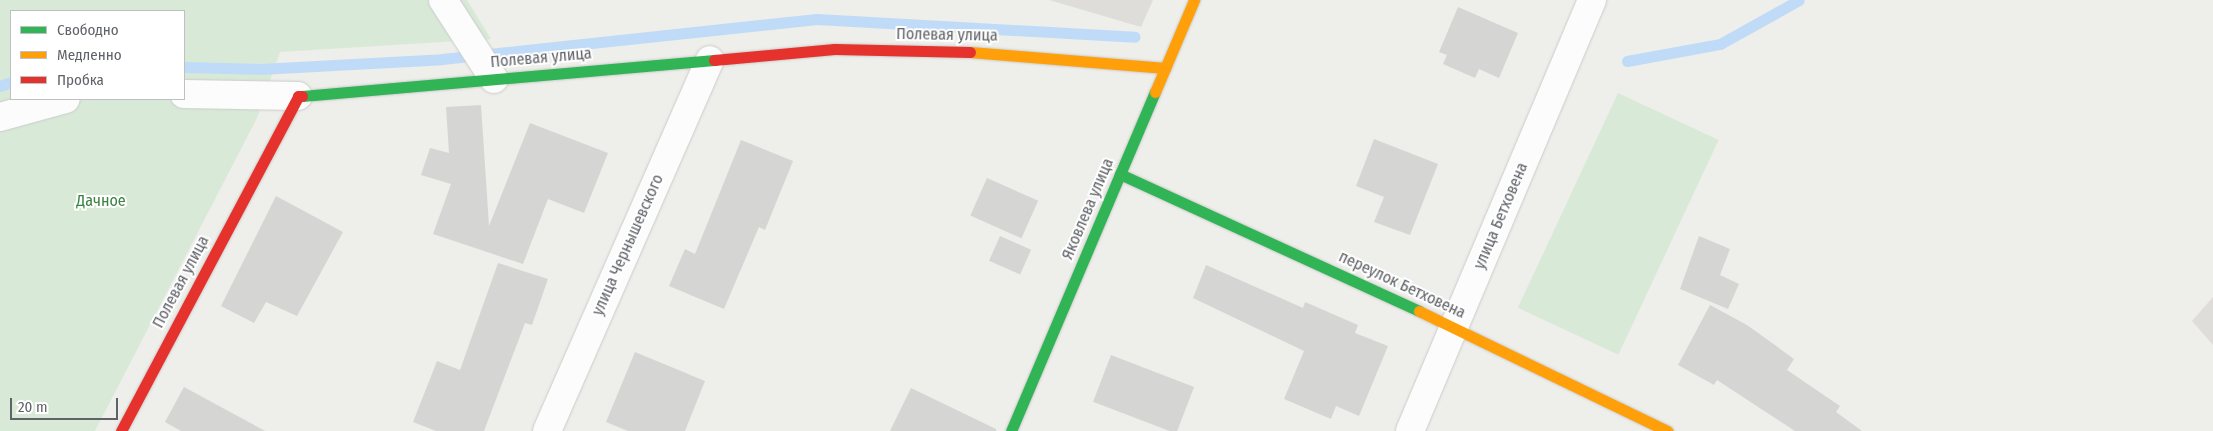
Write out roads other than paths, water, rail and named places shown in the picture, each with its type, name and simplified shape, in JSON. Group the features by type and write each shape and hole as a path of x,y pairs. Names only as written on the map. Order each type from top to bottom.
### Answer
{"street":[{"path":"443,0 494,79"},
{"name":"Яковлева улица","path":"1011,431 1194,0"},
{"name":"улица Бетховена","path":"1410,431 1592,0"},
{"name":"Полевая улица","path":"121,431 298,96 844,49 1018,53 1165,68"},
{"name":"улица Чернышевского","path":"547,431 710,60"},
{"path":"185,94 298,96"},
{"path":"0,118 63,100"},
{"name":"переулок Бетховена","path":"1120,174 1454,327 1667,431"}],"waterway":[{"path":"1627,61 1720,44 1799,0"},
{"path":"185,67 260,69 442,59 817,19 1134,37"},
{"path":"0,86 10,82"}],"park label":[{"name":"Дачное","path":"101,201"}]}
